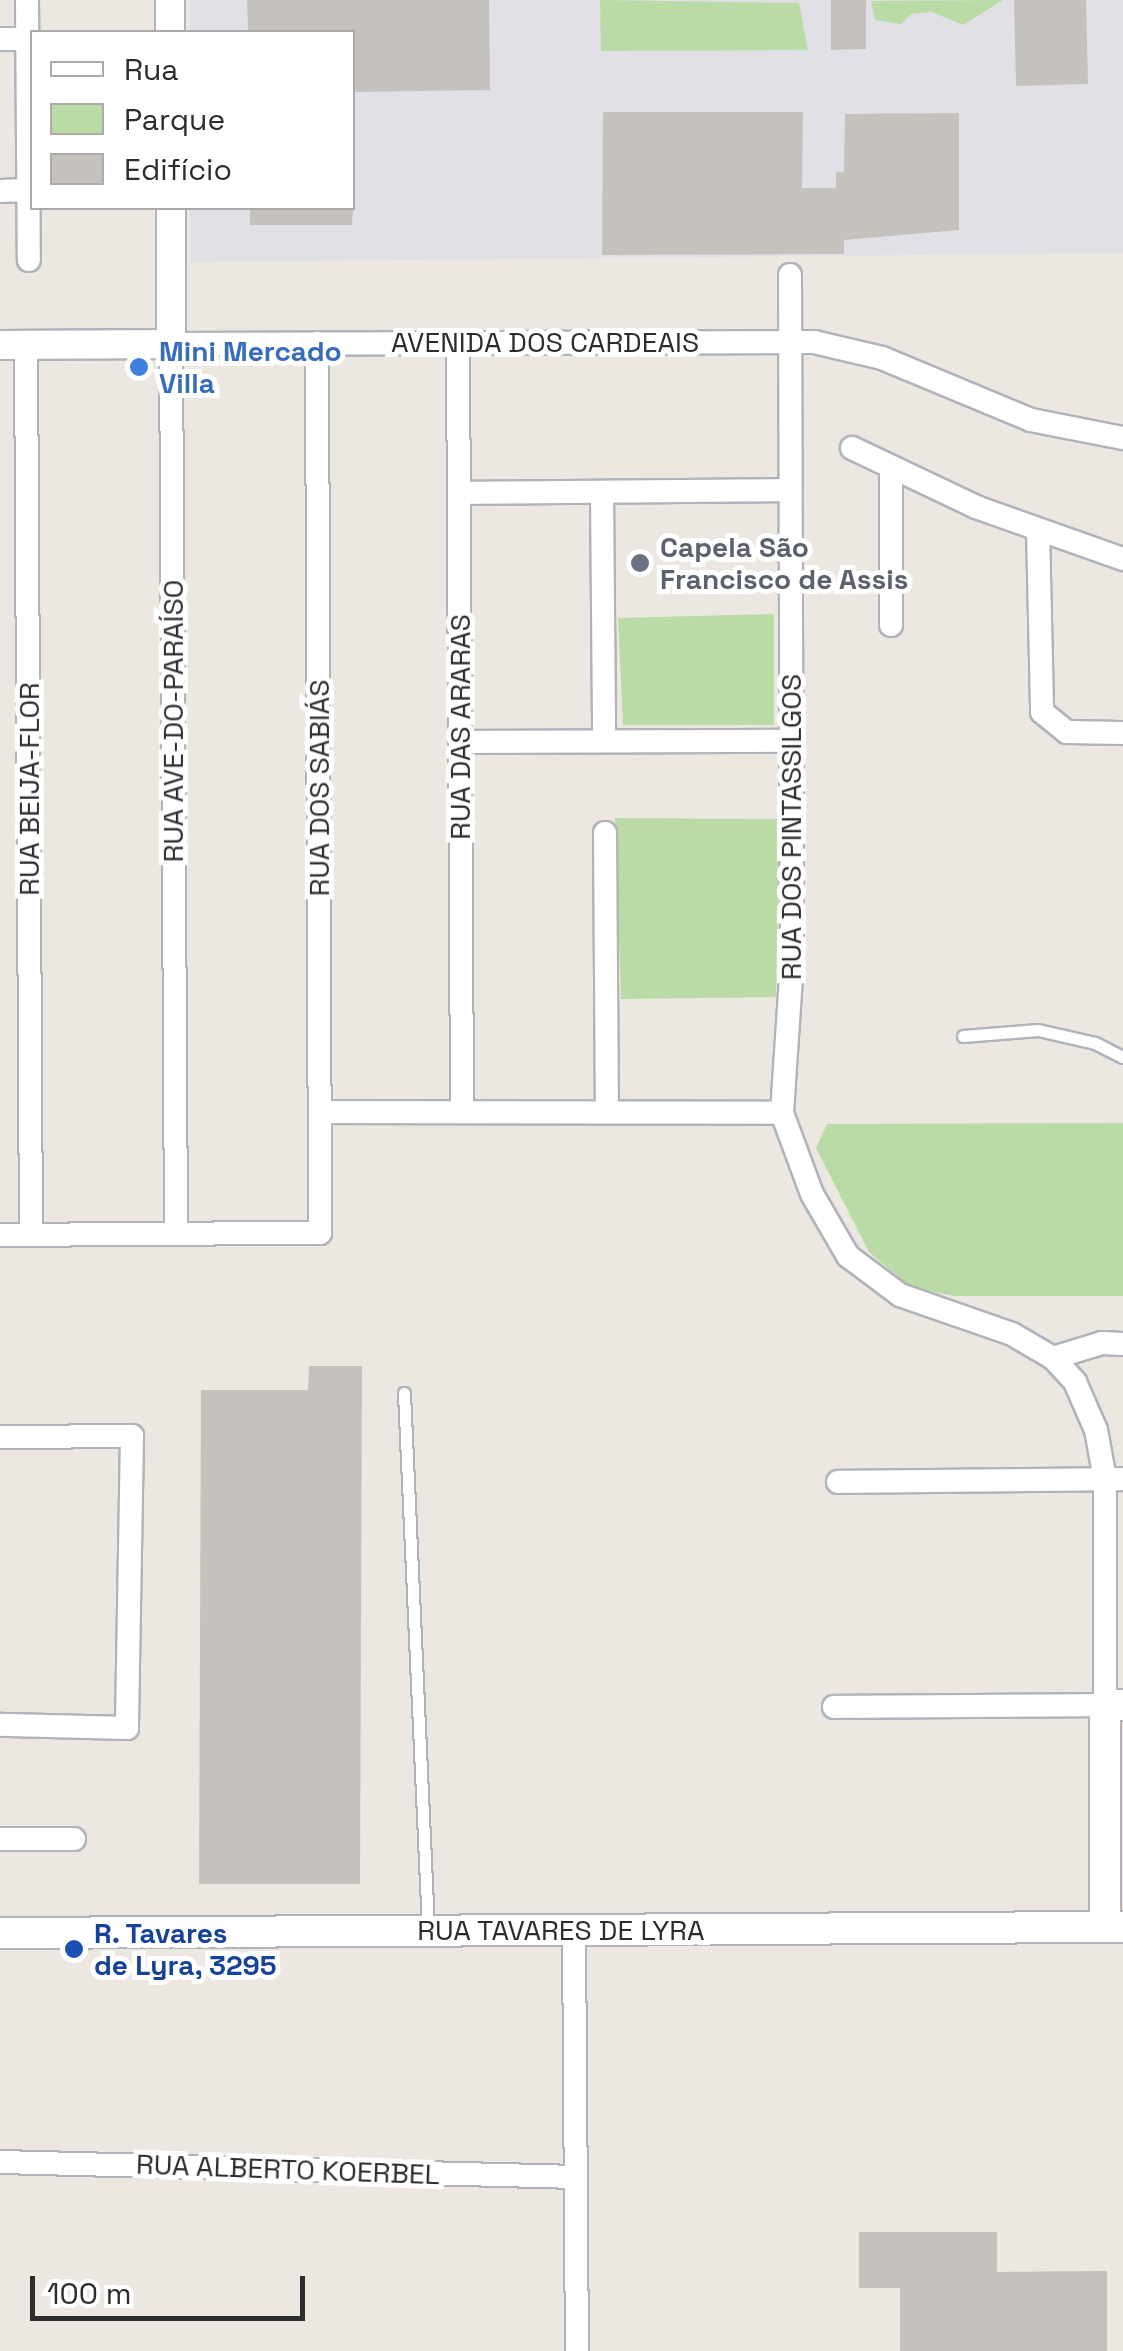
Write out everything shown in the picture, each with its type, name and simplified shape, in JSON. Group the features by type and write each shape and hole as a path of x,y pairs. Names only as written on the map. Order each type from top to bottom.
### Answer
{"main road":[{"path":"1114,1705 1114,1927"},
{"name":"RUA TAVARES DE LYRA","path":"0,1933 1114,1927"}],"street":[{"path":"26,0 29,260"},
{"path":"170,0 170,30"},
{"path":"0,39 27,38"},
{"path":"0,190 28,190"},
{"name":"RUA AVE-DO-PARAÍSO","path":"171,210 176,1234"},
{"name":"RUA DOS PINTASSILGOS","path":"790,275 792,962 782,1113 812,1194 848,1256 900,1296 1012,1334 1053,1358"},
{"name":"AVENIDA DOS CARDEAIS","path":"13,344 790,341 862,352 1012,414 1123,438"},
{"name":"RUA DAS ARARAS","path":"458,342 462,1112"},
{"name":"RUA DOS SABIÁS","path":"176,1234 320,1233 317,343"},
{"name":"RUA BEIJA-FLOR","path":"13,344 32,1234"},
{"path":"852,448 890,469 1123,560"},
{"path":"890,469 891,625"},
{"path":"459,493 790,490"},
{"path":"602,492 604,742"},
{"path":"1038,530 1042,712 1067,732 1123,733"},
{"path":"460,742 792,740"},
{"path":"604,833 606,1112"},
{"path":"320,1112 782,1113"},
{"path":"0,1234 176,1234"},
{"path":"834,1706 1114,1705 1114,1479 1075,1382 1053,1358 1102,1342 1123,1344"},
{"path":"0,1436 132,1436 126,1728 0,1725"},
{"path":"838,1482 1114,1479"},
{"path":"0,1839 74,1839"},
{"path":"574,1930 577,2351"},
{"name":"RUA ALBERTO KOERBEL","path":"0,2162 576,2177"}],"lane":[{"path":"963,1036 1038,1030 1095,1043 1123,1057"},
{"path":"404,1392 428,1931"}],"shaded area":[{"path":"190,0 1123,0 1123,253 190,262 190,210 355,210 355,30 190,30"}],"green space":[{"path":"600,0 799,3 808,50 601,51"},
{"path":"1003,0 963,25 932,12 911,14 901,24 875,20 871,1"},
{"path":"774,614 774,725 623,725 618,618"},
{"path":"615,818 780,819 776,997 621,999"},
{"path":"1123,1123 1123,1296 955,1296 911,1288 869,1252 816,1148 827,1124"}],"building":[{"path":"247,0 489,0 490,90 355,92 355,30 248,30"},
{"path":"831,0 866,0 866,49 831,50"},
{"path":"1014,0 1086,0 1088,84 1016,86"},
{"path":"603,112 803,112 802,188 836,188 836,172 844,172 845,114 959,113 959,230 844,240 844,254 602,255"},
{"path":"250,210 353,210 352,225 250,225"},
{"path":"309,1366 362,1366 360,1884 199,1884 201,1390 308,1390"},
{"path":"859,2232 997,2232 997,2272 1107,2271 1107,2351 900,2351 900,2288 859,2288"}],"place":[{"name":"Mini Mercado Villa","path":"139,367"},
{"name":"Capela São Francisco de Assis","path":"640,563"},
{"name":"R. Tavares de Lyra, 3295","path":"74,1949"}]}
